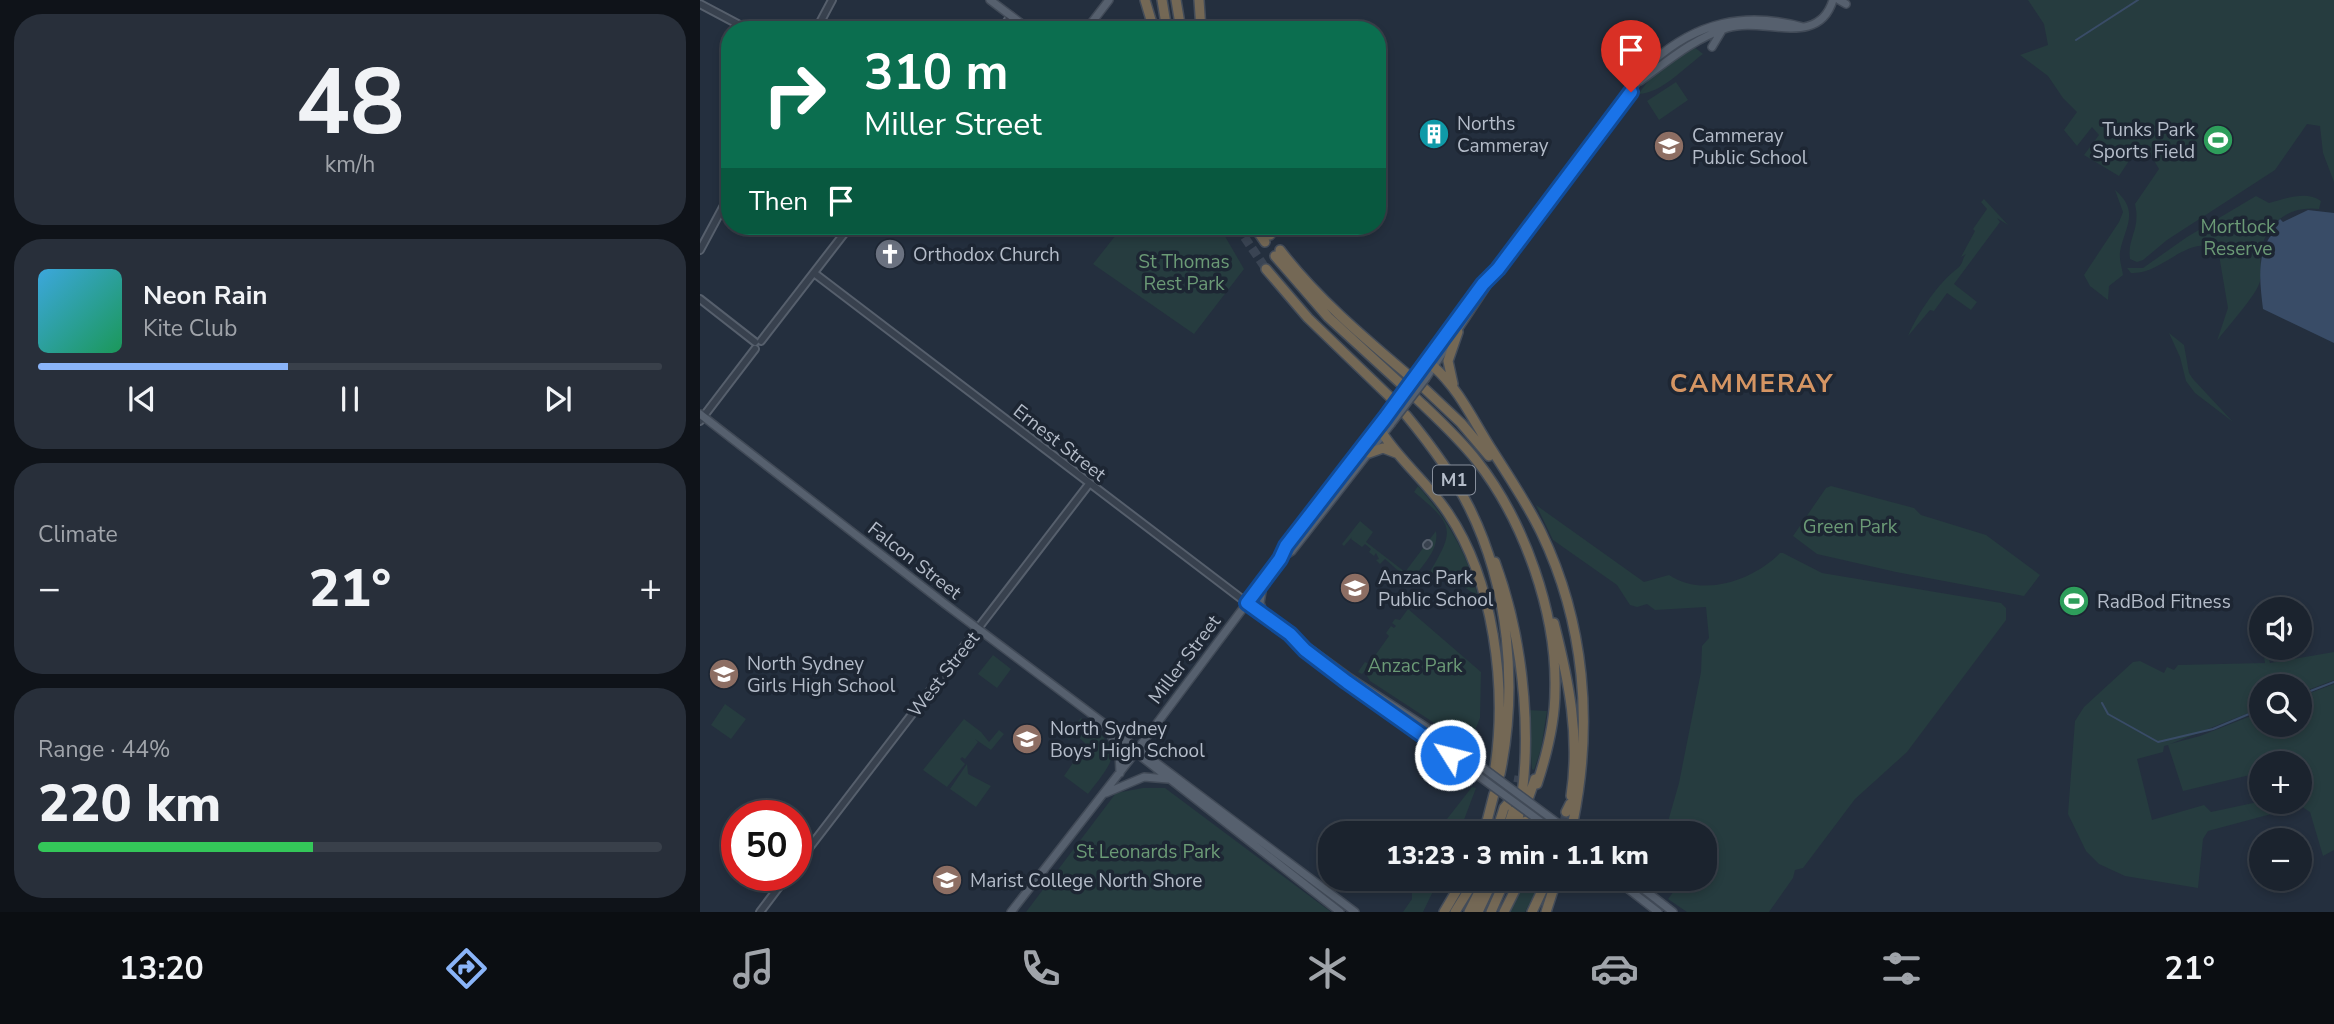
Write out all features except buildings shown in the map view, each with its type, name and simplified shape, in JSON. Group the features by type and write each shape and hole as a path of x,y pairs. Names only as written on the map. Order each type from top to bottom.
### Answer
{"highway":[{"path":"1136,0 1151,19"},
{"path":"1145,0 1151,19"},
{"path":"1176,0 1180,21"},
{"path":"1199,0 1200,21"},
{"path":"1161,1 1165,21"},
{"path":"1400,383 1328,317 1278,253 1350,325 1418,375"},
{"path":"1266,269 1308,318 1390,397"},
{"path":"1458,332 1452,344 1448,364 1451,380 1544,538 1569,604 1582,671 1584,728 1581,776 1569,814 1575,751 1573,705 1554,623 1547,618"},
{"path":"1434,367 1462,401"},
{"path":"1425,389 1461,423 1511,480"},
{"name":"M1","path":"1417,399 1462,443 1502,497 1531,561 1547,618 1556,688 1548,748 1537,784"},
{"name":"M1","path":"1401,456 1448,512 1476,571 1488,610 1495,656 1499,727 1495,767 1500,774 1508,724 1508,672 1505,630 1489,553 1450,473 1406,415"},
{"path":"1383,434 1401,456"},
{"path":"1363,459 1385,449 1401,456"},
{"name":"M1","path":"1489,553 1494,558 1500,574 1515,637 1523,715 1522,774 1514,821"},
{"path":"1517,821 1548,748"},
{"path":"1487,821 1494,794"},
{"path":"1500,821 1511,800"},
{"path":"1513,811 1513,821"},
{"path":"1444,912 1456,891"},
{"path":"1455,912 1468,891"},
{"path":"1469,912 1480,891"},
{"path":"1480,912 1490,891"},
{"path":"1490,912 1500,891"},
{"path":"1504,912 1514,891"},
{"path":"1532,912 1542,891"},
{"path":"1546,912 1553,891"}],"main road":[{"path":"990,0 1018,21"},
{"path":"1093,21 1109,0"},
{"path":"1803,27 1822,20 1833,0"},
{"name":"Miller Street","path":"1418,375 1434,367 1498,269 1646,69 1722,23 1749,19 1786,22 1803,27"},
{"name":"Miller Street","path":"1699,35 1747,24 1787,29 1803,27"},
{"path":"1712,47 1714,40 1724,29"},
{"name":"Miller Street","path":"1011,912 1120,773 1280,559 1286,546 1368,439 1386,421 1483,284 1498,269"},
{"name":"Falcon Street","path":"701,417 1137,750 1355,912"},
{"name":"Miller Street","path":"1280,559 1292,551 1383,434 1386,421"},
{"path":"1342,473 1363,459 1368,439"},
{"path":"1264,580 1260,603 1268,619"},
{"name":"Ernest Street","path":"1247,603 1556,821"},
{"name":"Ernest Street","path":"1290,634 1305,650 1511,800 1534,821"},
{"path":"1108,727 1119,750 1120,773"},
{"name":"Falcon Street","path":"1137,750 1340,912"},
{"path":"1101,797 1119,786 1144,777 1172,780"},
{"path":"1511,800 1527,800 1541,815 1542,821"},
{"path":"1630,891 1658,912"},
{"path":"1645,891 1673,912"}],"street":[{"path":"821,21 832,0"},
{"path":"700,4 732,21"},
{"path":"1007,21 1011,16"},
{"path":"700,250 721,211"},
{"path":"701,417 843,235"},
{"name":"Ernest Street","path":"814,273 1247,603"},
{"path":"700,299 757,344"},
{"name":"West Street","path":"812,843 1089,484"},
{"path":"760,912 776,891"}],"green space":[{"path":"2028,0 2334,0 2334,182 2323,153 2320,126 2307,124 2275,170 2167,240 2143,260 2137,262 2130,259 2130,245 2136,220 2135,204 2159,169 2146,147 2134,153 2119,176 2084,155 2099,135 2092,127 2077,146 2064,130 2077,112 2063,98 2048,76 2020,55 2048,45 2044,24"},
{"path":"1693,46 1703,54 1665,84 1648,93 1639,94 1656,73"},
{"path":"1676,82 1688,100 1659,120 1647,101"},
{"path":"2115,190 2127,206 2129,220 2120,252 2123,275 2109,286 2108,300 2090,286 2084,275 2123,212"},
{"name":"Mortlock Reserve","path":"2256,196 2269,203 2302,196 2321,201 2319,209 2289,213 2273,225 2263,242 2260,280 2256,290 2217,341 2228,308 2219,255 2215,247 2193,248 2142,272 2131,273 2127,268 2143,268 2187,237"},
{"path":"1984,199 2008,225 1997,218 2000,222 1954,284 1977,302 1971,310 1947,293 1934,311 1930,310 1908,336 1929,299 1961,265 1966,254 1961,257 1975,231 1973,229 1987,209 1981,202"},
{"name":"St Thomas Rest Park","path":"1116,235 1224,235 1244,269 1194,334 1093,264"},
{"path":"2169,333 2184,345 2189,373 2193,379 2233,422 2195,393 2186,381 2180,357"},
{"path":"1418,486 1440,513 1458,542 1480,607 1472,598 1474,594 1442,571 1439,575 1433,573 1427,577 1442,549 1447,530 1438,514 1414,492"},
{"name":"Green Park","path":"1831,486 1914,508 1921,515 1986,535 2040,575 2024,596 1817,554 1793,536 1826,488"},
{"path":"1536,505 1644,582 1669,575 1682,582 1697,585 1728,583 1756,571 1783,553 1822,573 2001,603 2006,608 2006,620 1907,752 1855,799 1803,868 1795,870 1793,878 1769,912 1687,912 1668,899 1674,891 1717,891 1717,821 1669,821 1669,818 1679,783 1701,672 1702,646 1709,638 1706,607 1655,610 1647,604 1637,607 1630,605 1617,585 1553,540"},
{"path":"1360,521 1373,532 1366,542 1405,572 1436,531 1435,544 1415,576 1405,573 1403,575 1385,559 1380,564 1376,560 1379,559 1376,553 1374,556 1369,552 1371,549 1365,544 1362,547 1351,539 1352,537 1344,546 1342,544"},
{"name":"Anzac Park","path":"1408,609 1481,672 1480,718 1473,735 1445,730 1370,681 1367,669 1362,674 1358,672 1365,662 1369,664 1389,636 1386,633 1391,626 1396,626 1392,623 1395,619 1400,620"},
{"path":"2334,652 2334,680 2312,688 2312,674 2249,674 2249,713 2170,744 2200,736 2249,717 2249,737 2312,737 2312,692 2334,684 2334,850 2323,856 2311,814 2312,751 2249,751 2249,775 2183,791 2168,745 2164,746 2163,752 2137,759 2152,820 2204,805 2211,812 2249,804 2249,814 2271,814 2208,831 2203,839 2198,888 2125,876 2099,864 2086,851 2068,814 2075,721 2084,707 2133,662 2140,661 2164,673 2167,667 2174,670 2178,665 2312,660 2312,656"},
{"path":"993,655 1011,669 997,688 978,674"},
{"path":"725,704 746,719 731,739 711,725"},
{"path":"1527,710 1547,711 1541,749 1534,770 1532,769"},
{"path":"1081,718 1104,738 1112,753 1106,770 1088,794 1064,776 1086,744 1075,734 1069,740 1065,736"},
{"path":"964,719 989,742 999,730 1004,734 991,750 975,739 978,742 965,759 960,759 965,764 947,787 923,770"},
{"path":"967,764 968,774 991,786 976,807 950,789"},
{"path":"1472,787 1476,788 1464,821 1445,821"},
{"name":"St Leonards Park","path":"1143,788 1165,788 1331,912 1026,912 1116,793"},
{"path":"1412,891 1433,891 1423,912 1403,912 1412,899"},
{"path":"1520,891 1536,891 1525,912 1510,912"}],"water":[{"path":"2308,210 2334,213 2334,343 2263,309 2260,270 2263,251 2272,234 2270,231 2280,219 2283,222"}],"waterway":[{"path":"2076,40 2138,0"},
{"path":"2312,690 2334,682"},
{"path":"2102,703 2108,714 2158,742 2213,729 2249,714"}],"tunnel":[{"path":"1243,235 1266,269"},
{"path":"1513,809 1519,776"},
{"path":"1564,821 1566,812"}],"place":[{"name":"Norths Cammeray","path":"1434,134"},
{"name":"Tunks Park Sports Field","path":"2218,140"},
{"name":"Cammeray Public School","path":"1669,146"},
{"name":"Orthodox Church","path":"890,254"},
{"name":"Anzac Park Public School","path":"1355,588"},
{"name":"RadBod Fitness","path":"2074,601"},
{"name":"North Sydney Girls High School","path":"724,674"},
{"name":"North Sydney Boys' High School","path":"1027,739"},
{"name":"Marist College North Shore","path":"947,880"}],"district":[{"name":"CAMMERAY","path":"1752,383"}],"route":[{"path":"1450,755 1347,682 1305,650 1290,634 1247,603 1280,559 1286,546 1422,369 1443,337 1483,284 1498,269 1631,92"}]}
